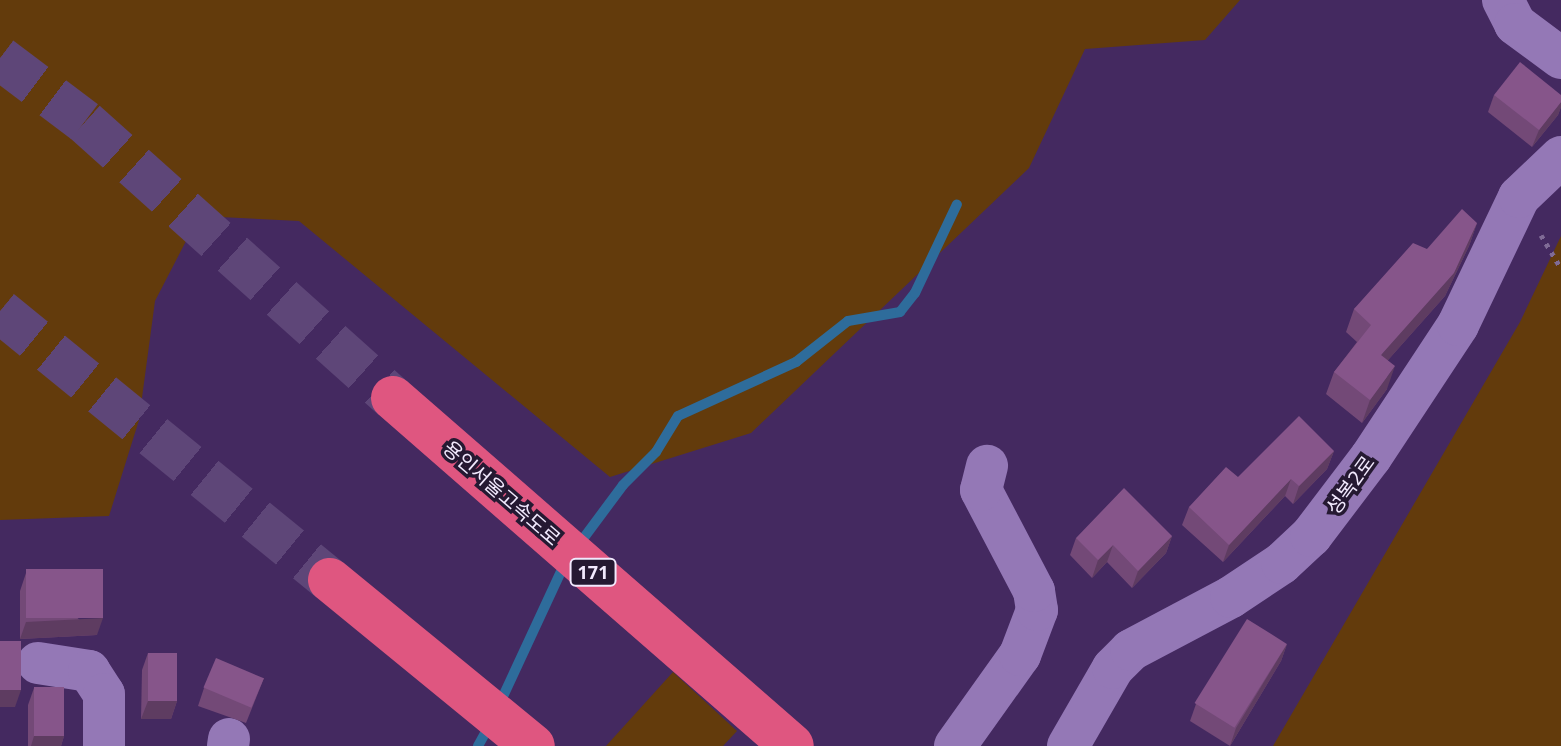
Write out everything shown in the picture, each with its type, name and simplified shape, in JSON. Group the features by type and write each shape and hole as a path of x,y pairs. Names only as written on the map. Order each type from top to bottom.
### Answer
{"highway":[{"name":"용인서울고속도로","path":"393,398 792,746"},
{"path":"330,580 533,746"}],"street":[{"path":"1503,0 1515,24 1561,58"},
{"name":"성복2로","path":"1068,746 1113,668 1131,650 1282,563 1327,517 1458,325 1519,197 1561,157"},
{"path":"955,746 1020,655 1037,610 1034,591 981,490 987,466"},
{"path":"38,663 89,671 104,694 104,746"}],"shaded area":[{"path":"0,0 1240,0 1205,40 1085,49 1029,168 751,433 610,477 299,221 199,216 155,301 139,420 109,516 0,520"},
{"path":"1561,236 1561,746 1273,746 1520,322"},
{"path":"673,672 737,731 723,746 606,746"}],"building":[{"path":"1520,62 1561,95 1561,102 1539,130 1494,95"},
{"path":"1462,209 1477,223 1454,273 1381,355 1395,366 1370,400 1334,372 1371,325 1354,309 1413,243 1427,249"},
{"path":"1299,416 1334,451 1299,486 1291,479 1229,545 1189,507 1226,467 1238,477"},
{"path":"1124,488 1172,536 1138,571 1113,545 1098,560 1076,538"},
{"path":"26,569 103,569 103,618 26,618"},
{"path":"1247,619 1287,644 1234,728 1195,703"},
{"path":"0,641 21,641 21,690 0,690"},
{"path":"148,653 177,653 177,701 148,701"},
{"path":"216,658 264,678 251,708 203,687"},
{"path":"34,687 64,687 64,736 34,736"}],"waterway":[{"path":"577,547 623,485 656,452 678,416 796,362 848,321 900,312 915,293 957,204"},
{"path":"499,705 565,563"},
{"path":"478,746 491,723"}],"tunnel":[{"path":"0,58 85,122 393,398"},
{"path":"0,311 330,580"}]}
